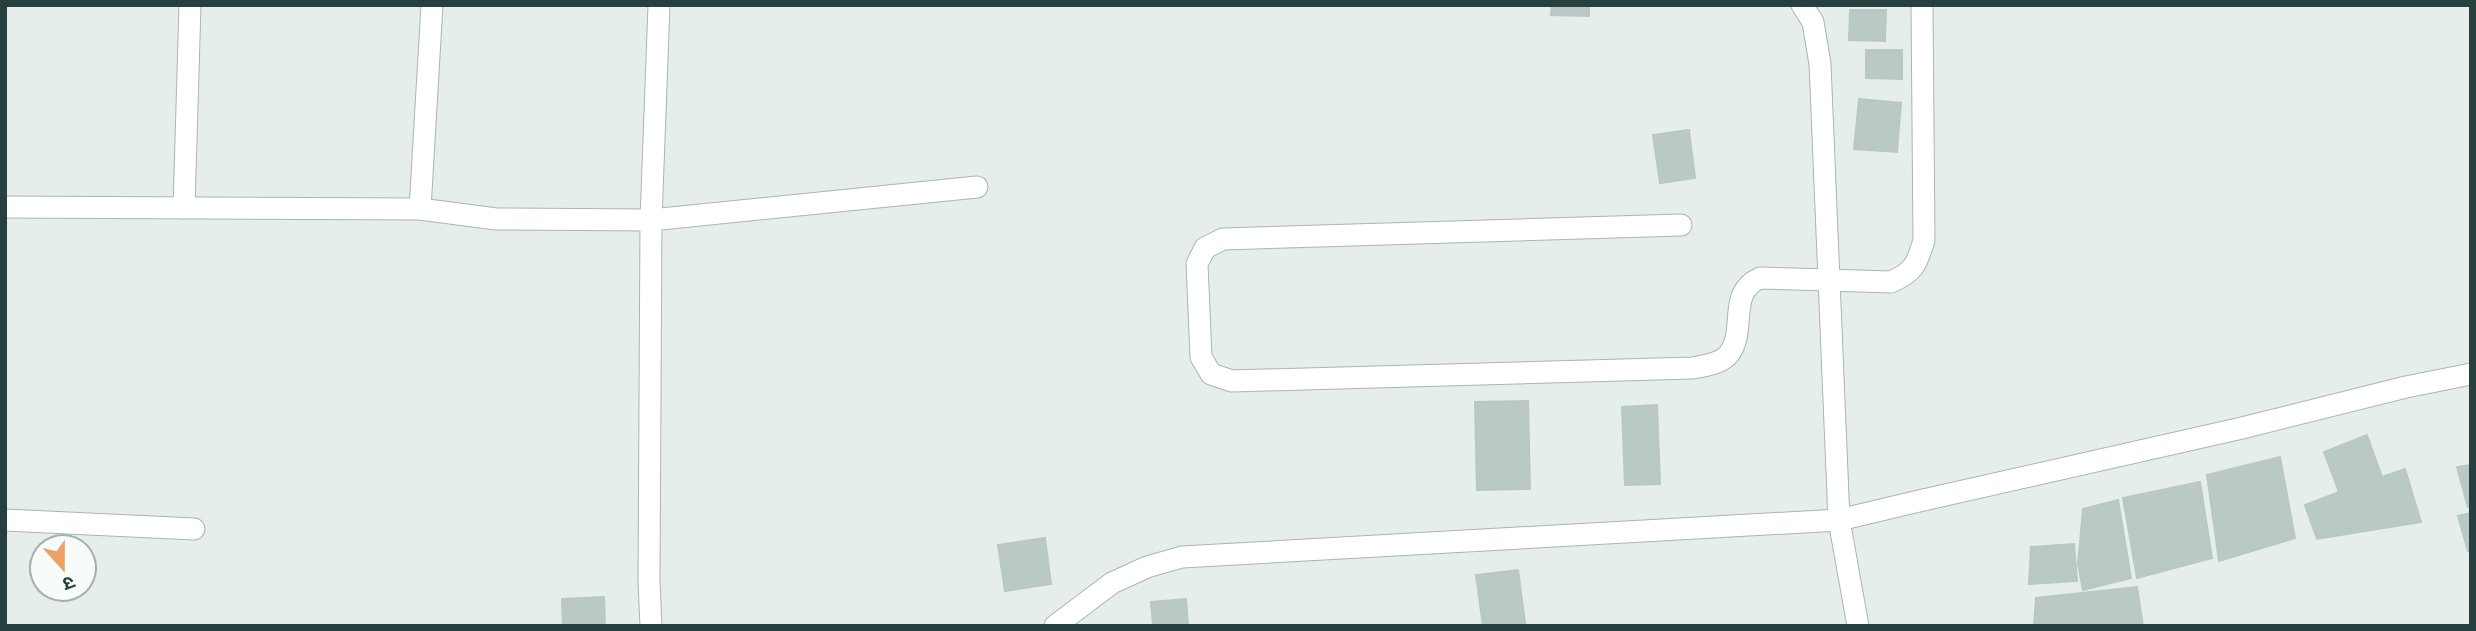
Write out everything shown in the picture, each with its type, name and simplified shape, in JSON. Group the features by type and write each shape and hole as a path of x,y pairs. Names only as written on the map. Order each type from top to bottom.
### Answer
{"street":[{"path":"184,208 190,5"},
{"path":"420,209 432,5"},
{"path":"651,626 651,220 659,5"},
{"path":"1802,5 1813,22 1820,64 1839,520 1858,626"},
{"path":"1681,225 1223,239 1205,248 1197,264 1201,357 1211,374 1232,381 1692,368 1727,356 1735,342 1741,299 1749,283 1760,278 1891,282 1905,275 1917,263 1924,240 1922,5"},
{"path":"5,207 420,209 496,219 651,220 977,187"},
{"path":"1055,626 1112,583 1147,567 1182,557 1839,520 2471,374"},
{"path":"5,520 194,529"}],"building":[{"path":"1552,5 1589,5 1589,16 1551,15"},
{"path":"1850,10 1886,10 1885,41 1849,40"},
{"path":"1866,50 1902,50 1902,79 1866,78"},
{"path":"1859,99 1901,103 1897,152 1854,149"},
{"path":"1689,130 1695,178 1660,183 1653,135"},
{"path":"1528,401 1530,489 1477,490 1475,402"},
{"path":"1657,405 1660,484 1625,485 1622,407"},
{"path":"2367,435 2382,477 2405,469 2421,522 2317,539 2305,505 2339,492 2324,452"},
{"path":"2280,457 2295,538 2219,561 2207,475"},
{"path":"2471,465 2471,507 2468,507 2457,467"},
{"path":"2200,482 2212,558 2137,578 2123,498"},
{"path":"2118,500 2131,578 2083,590 2078,564 2083,509"},
{"path":"2471,513 2471,551 2468,551 2458,516"},
{"path":"1045,538 1051,584 1005,591 998,545"},
{"path":"2074,544 2077,581 2029,584 2031,547"},
{"path":"1518,570 1525,623 1483,626 1476,575"},
{"path":"2137,587 2143,626 2034,626 2036,598"},
{"path":"604,597 605,626 563,626 562,599"},
{"path":"1186,599 1188,626 1153,626 1151,602"}]}
